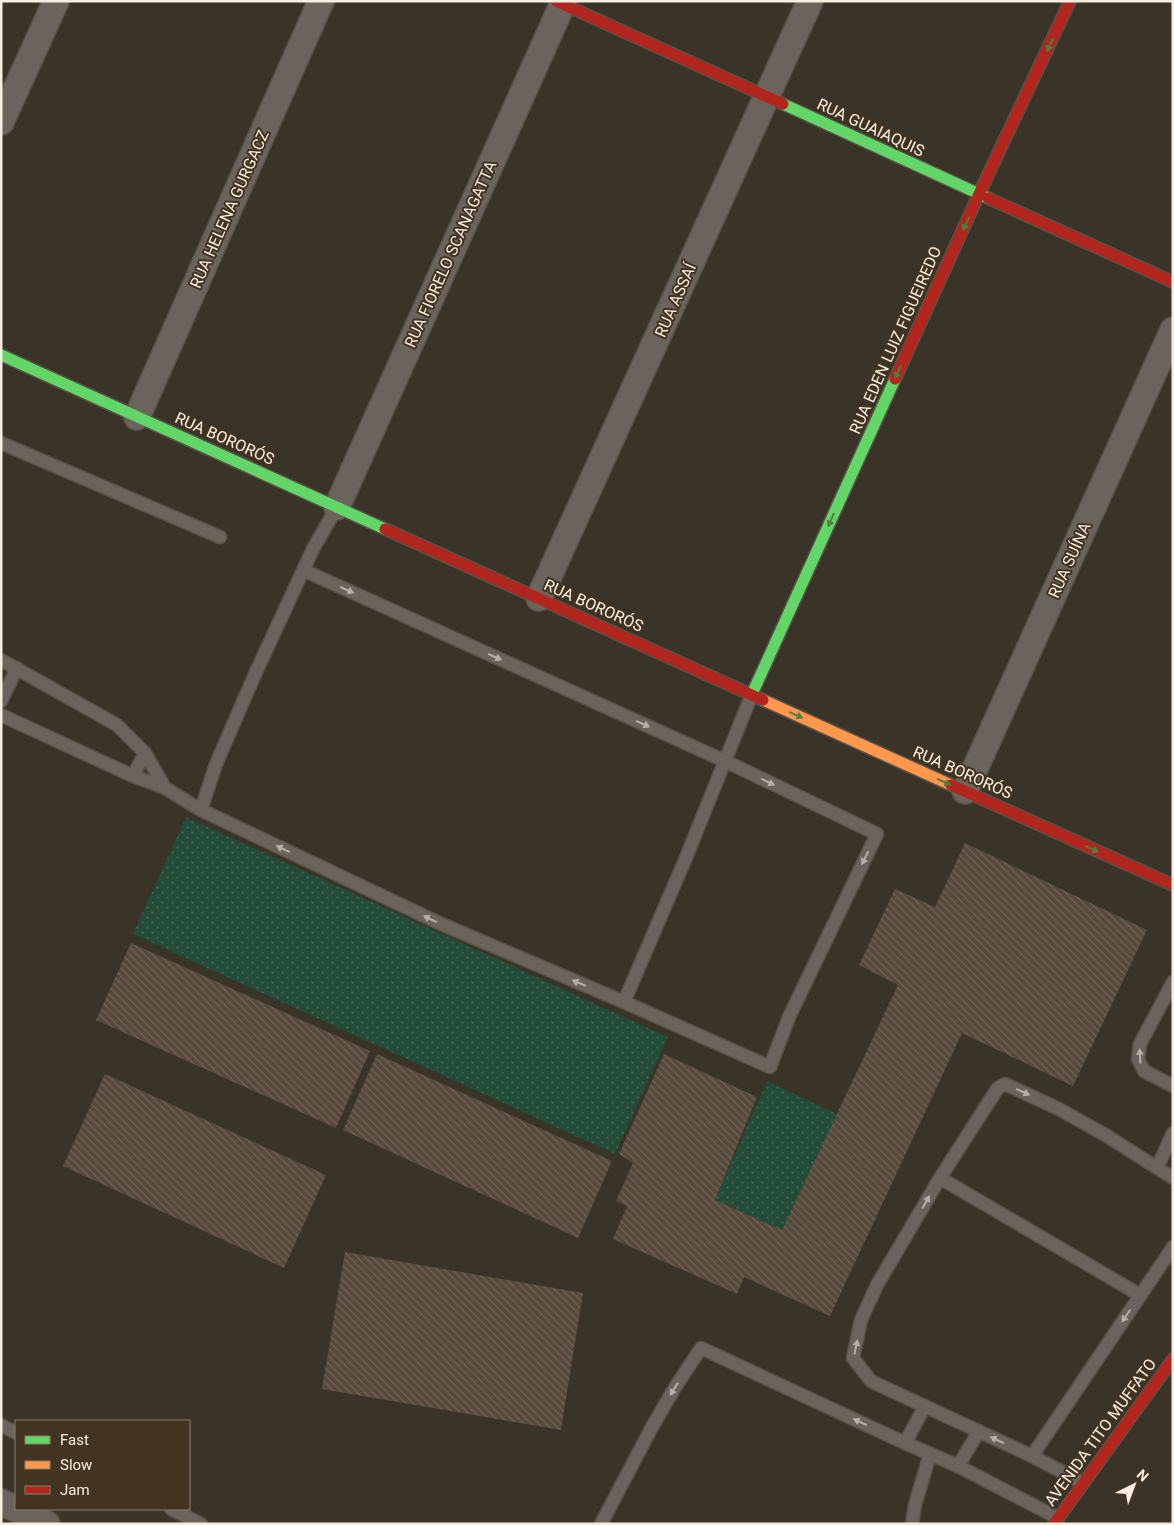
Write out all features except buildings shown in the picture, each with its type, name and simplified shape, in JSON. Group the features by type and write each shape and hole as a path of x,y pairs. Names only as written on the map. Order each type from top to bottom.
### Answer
{"street":[{"path":"1,122 56,1"},
{"name":"RUA HELENA GURGACZ","path":"137,417 321,1"},
{"name":"RUA ASSAÍ","path":"539,598 810,1"},
{"name":"RUA EDEN LUIZ FIGUEIREDO","path":"752,694 979,194 1070,1"},
{"name":"RUA GUAIAQUIS","path":"561,2 1173,282"},
{"name":"RUA FIORELO SCANAGATTA","path":"337,507 561,2"},
{"name":"RUA SUÍNA","path":"965,791 1173,330"},
{"name":"RUA BORORÓS","path":"1,355 1173,885"},
{"name":"AVENIDA TITO MUFFATO","path":"1056,1521 1173,1359"},
{"path":"1,1502 15,1509"},
{"path":"18,1510 47,1524"}],"lane":[{"path":"1,443 220,537"},
{"path":"201,810 216,764 252,681 312,549 337,507"},
{"path":"1,715 133,776 165,788 201,810 439,923 770,1067 789,1017 876,834 724,760 303,570"},
{"path":"1,660 117,725 145,753 165,788"},
{"path":"1,701 17,668"},
{"path":"624,1002 685,860 752,694"},
{"path":"133,776 145,753"},
{"path":"1173,982 1140,1044 1138,1059 1144,1071 1173,1086"},
{"path":"1083,1483 1032,1456 871,1381 853,1358 862,1320 877,1285 940,1178 998,1088 1005,1084 1059,1109 1173,1178"},
{"path":"1157,1168 1172,1135"},
{"path":"940,1178 1140,1296"},
{"path":"1032,1456 1173,1247"},
{"path":"601,1524 652,1427 701,1348 904,1443 958,1466 1056,1521"},
{"path":"904,1443 924,1406"},
{"path":"1,1425 15,1432"},
{"path":"958,1466 980,1431"},
{"path":"912,1524 915,1505 930,1454"},
{"path":"173,1510 201,1524"}],"green space":[{"path":"186,817 668,1037 615,1154 133,934"},
{"path":"767,1081 837,1114 782,1230 715,1200"}],"traffic: fast":[{"path":"783,104 988,198"},
{"path":"1,355 385,529"},
{"path":"752,694 895,379"}],"traffic: slow":[{"path":"763,700 951,785"}],"traffic: jam":[{"path":"556,1 783,104"},
{"path":"895,379 1070,1"},
{"path":"988,198 1173,282"},
{"path":"385,529 763,700"},
{"path":"951,785 1173,885"},
{"path":"1054,1524 1173,1359"}]}
